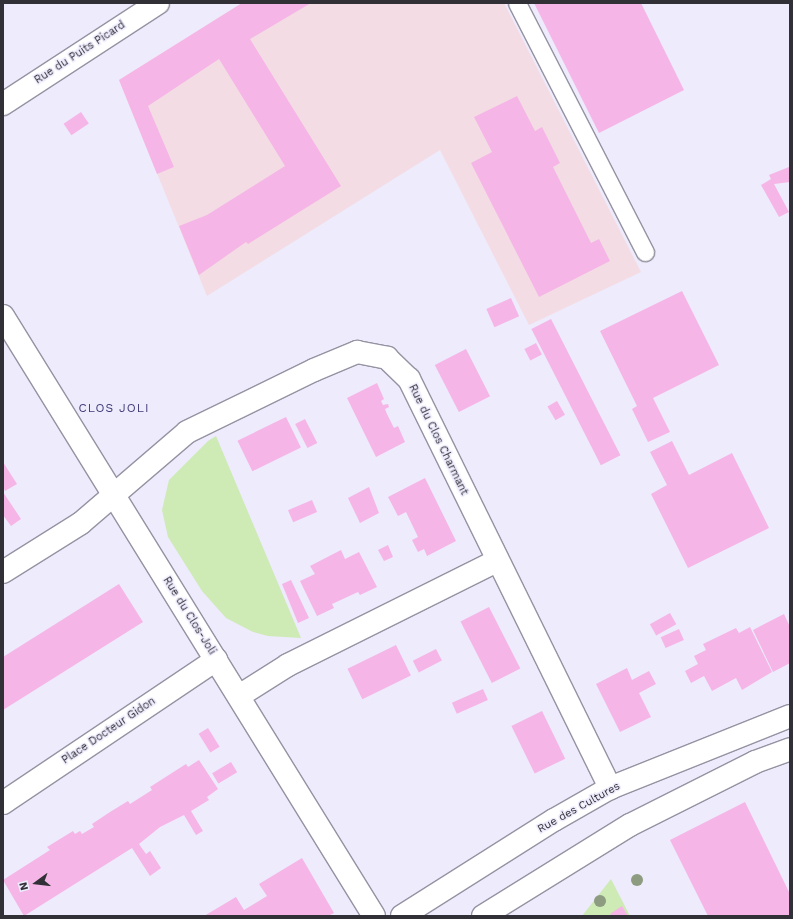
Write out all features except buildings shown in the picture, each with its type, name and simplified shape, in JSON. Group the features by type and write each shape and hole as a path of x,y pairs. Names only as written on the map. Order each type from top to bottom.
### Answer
{"street":[{"name":"Rue du Puits Picard","path":"3,104 158,3"},
{"name":"Rue du Clos-Joli","path":"3,316 10,340 114,496 374,916"},
{"name":"Rue du Clos Charmant","path":"114,496 187,432 314,370 357,352 387,358 409,379 497,561 610,788"},
{"path":"3,572 81,523 114,496"},
{"path":"238,696 288,665 497,561"},
{"name":"Place Docteur Gidon","path":"3,803 216,660"},
{"name":"Rue des Cultures","path":"402,916 554,820 610,788 790,716"},
{"path":"483,916 630,825 755,762 790,749"}],"lane":[{"path":"517,3 645,252"}],"shaded area":[{"path":"242,3 504,3 641,272 529,325 440,150 207,296 119,80"}],"green space":[{"path":"216,436 301,638 268,636 253,632 226,618 202,591 168,537 162,510 169,480 208,441"},
{"path":"611,879 630,916 582,916"}],"district":[{"name":"CLOS JOLI","path":"114,409"}]}
